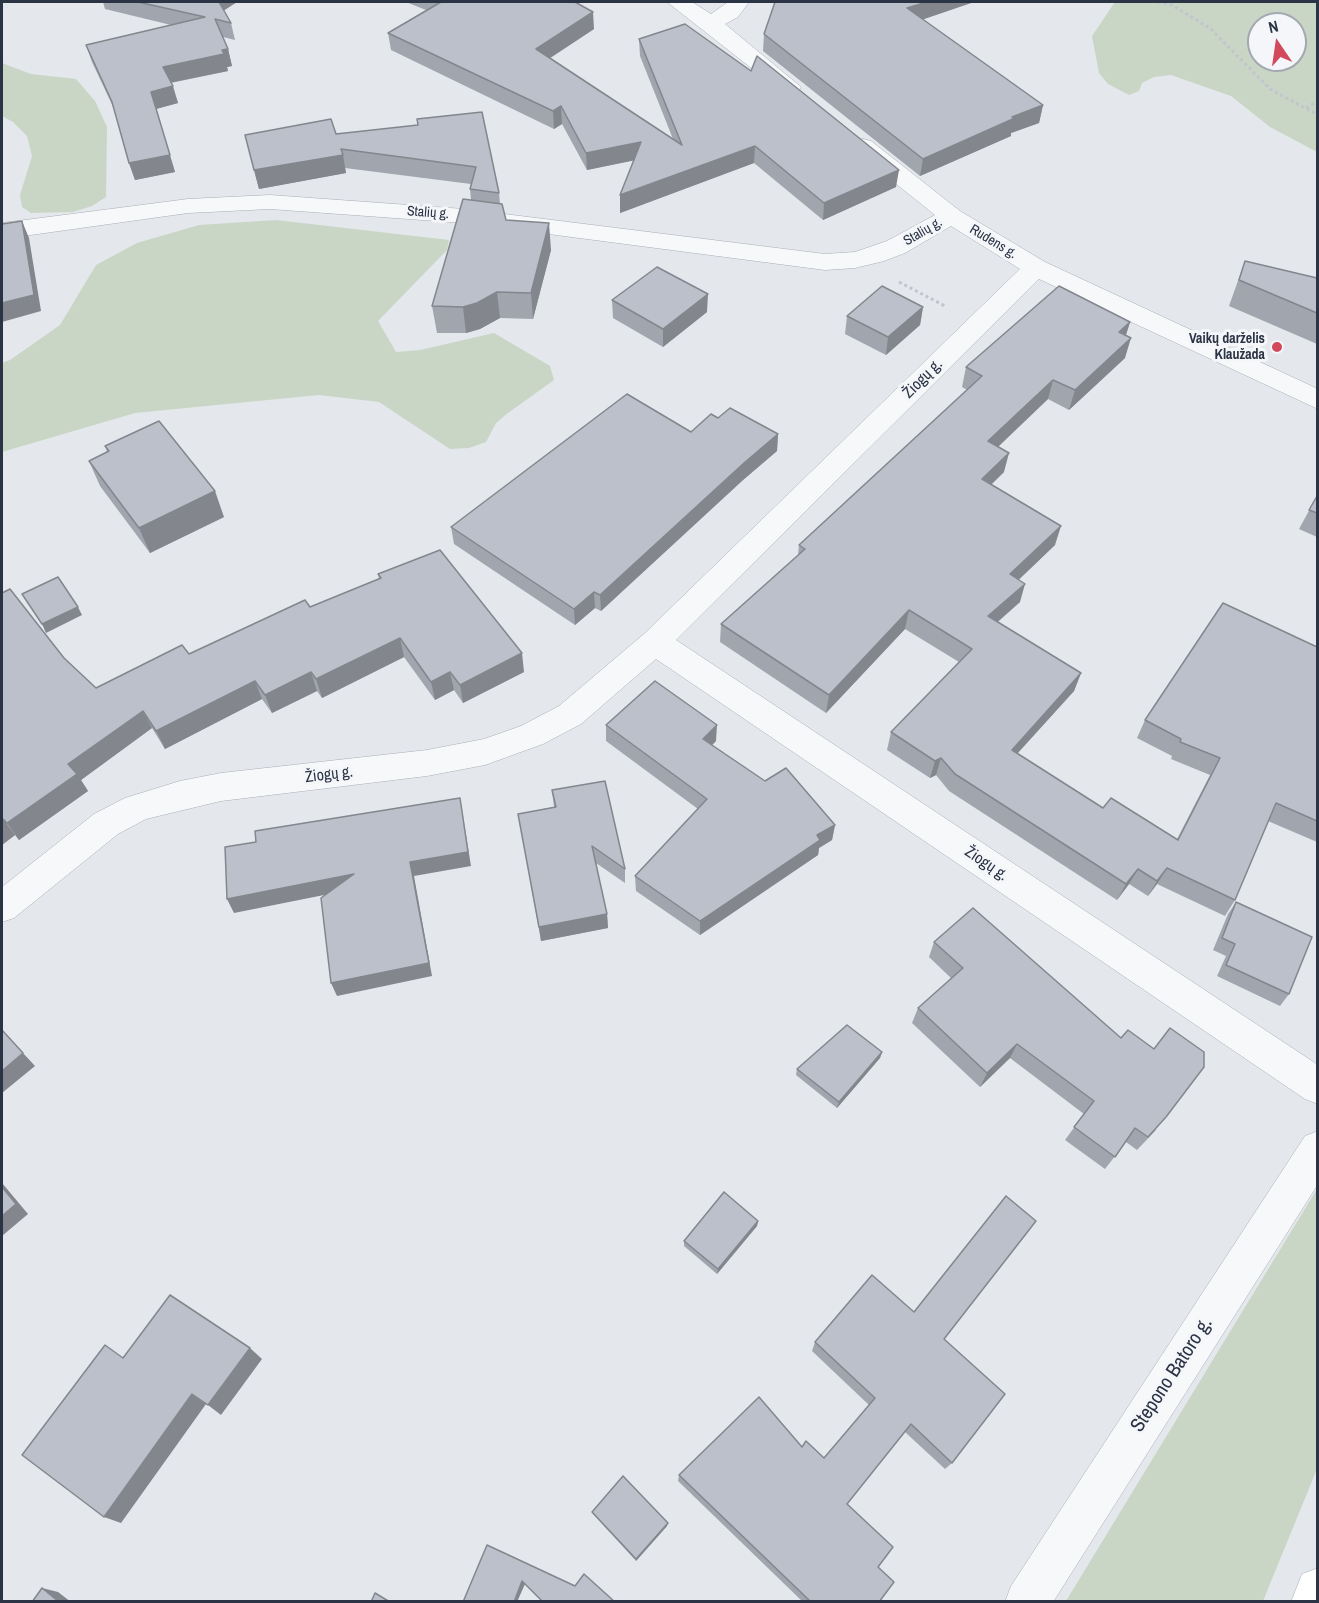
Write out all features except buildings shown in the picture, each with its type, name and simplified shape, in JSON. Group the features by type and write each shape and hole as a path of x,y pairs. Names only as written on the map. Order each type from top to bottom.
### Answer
{"main road":[{"path":"1313,1602 1317,1590"}],"street":[{"path":"678,2 711,23 808,102"},
{"path":"711,23 730,12 739,2"},
{"name":"Rudens g.","path":"843,130 951,216 1036,267 1317,400"},
{"name":"Stalių g.","path":"2,231 188,206 270,202 464,216 825,262 855,260 896,247 951,216"},
{"name":"Žiogų g.","path":"2,907 106,824 137,808 180,795 220,787 427,763 485,752 532,735 570,715 655,642 1036,267"},
{"name":"Žiogų g.","path":"655,642 1317,1087"},
{"name":"Stepono Batoro g.","path":"1027,1602 1317,1149"}],"path":[{"path":"1158,2 1172,5 1211,29 1270,89 1317,115"},
{"path":"1305,108 1317,101"},
{"path":"855,260 980,323"}],"green space":[{"path":"1115,2 1317,2 1317,152 1270,127 1231,96 1171,75 1154,77 1142,83 1139,91 1129,95 1108,84 1099,73 1092,36"},
{"path":"2,63 31,74 76,79 95,101 107,127 106,197 92,206 73,212 31,213 22,207 20,195 32,156 27,136 13,122 2,116"},
{"path":"276,220 449,240 447,250 378,321 396,352 420,350 494,333 550,366 554,380 496,423 486,442 469,448 450,449 379,402 319,395 135,413 2,452 2,363 10,360 60,325 96,265 137,243 199,225"},
{"path":"1317,1189 1317,1469 1263,1601 1066,1601"}],"place":[{"name":"Vaikų darželis Klaužada","path":"1277,347"}]}
